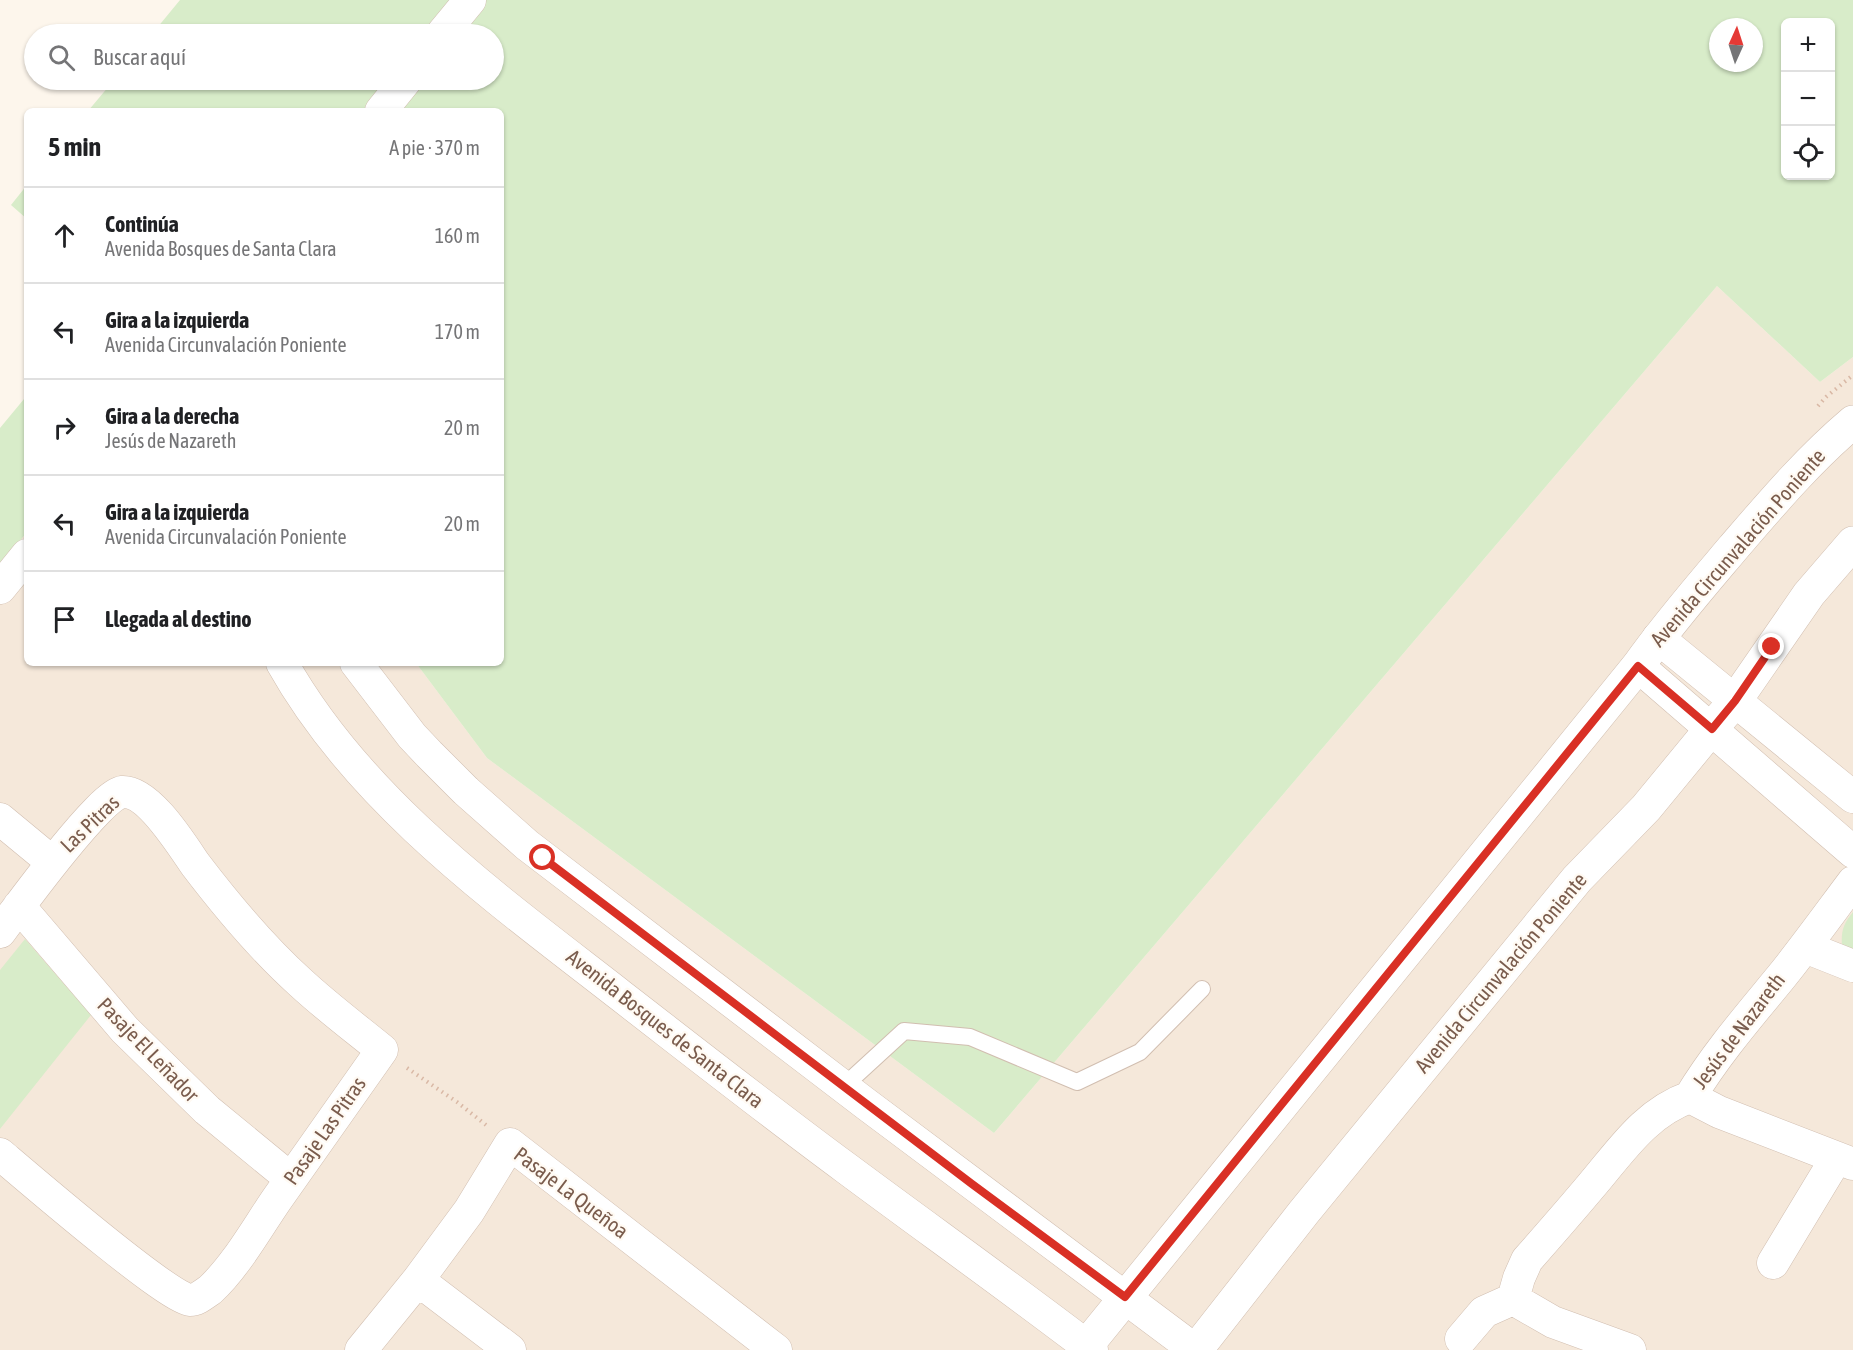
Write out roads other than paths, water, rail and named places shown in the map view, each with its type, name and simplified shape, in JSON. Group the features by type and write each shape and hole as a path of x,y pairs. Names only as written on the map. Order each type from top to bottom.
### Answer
{"street":[{"path":"450,24 470,0"},
{"path":"383,108 398,90"},
{"name":"Avenida Circunvalación Poniente","path":"1087,1349 1125,1297 1638,666 1658,638 1786,486 1829,442 1853,422"},
{"name":"Avenida Circunvalación Poniente","path":"1195,1350 1304,1212 1577,879 1646,808 1735,701 1809,594 1853,543"},
{"path":"0,588 24,559"},
{"path":"1658,638 1853,797"},
{"name":"Avenida Bosques de Santa Clara","path":"284,666 292,682 345,754 419,831 468,874 553,944 708,1064 1087,1349"},
{"path":"358,666 412,736 466,791 527,845 1195,1350"},
{"path":"1638,666 1853,852"},
{"name":"Las Pitras","path":"0,932 52,862 111,798 121,792 131,793 144,801 163,821 220,896 262,944 300,982 382,1050"},
{"name":"Las Pitras","path":"0,819 52,862"},
{"name":"Jesús de Nazareth","path":"1843,1160 1719,1112 1690,1097 1706,1070 1805,947 1853,882"},
{"name":"Pasaje El Leñador","path":"19,906 125,1030 207,1110 291,1179"},
{"path":"1805,947 1853,966"},
{"name":"Pasaje Las Pitras","path":"0,1154 125,1257 168,1289 184,1299 192,1300 210,1290 240,1252 382,1050"},
{"path":"1461,1339 1484,1312 1513,1299 1527,1260 1637,1132 1660,1111 1675,1102 1690,1097"},
{"name":"Pasaje La Queñoa","path":"360,1350 418,1280 469,1211 510,1144 776,1350"},
{"path":"1773,1263 1834,1162 1843,1160"},
{"path":"418,1280 510,1350"},
{"path":"1513,1299 1553,1322 1630,1350"}],"lane":[{"path":"844,1086 904,1031 970,1037 1077,1082 1140,1052 1202,989"}]}
